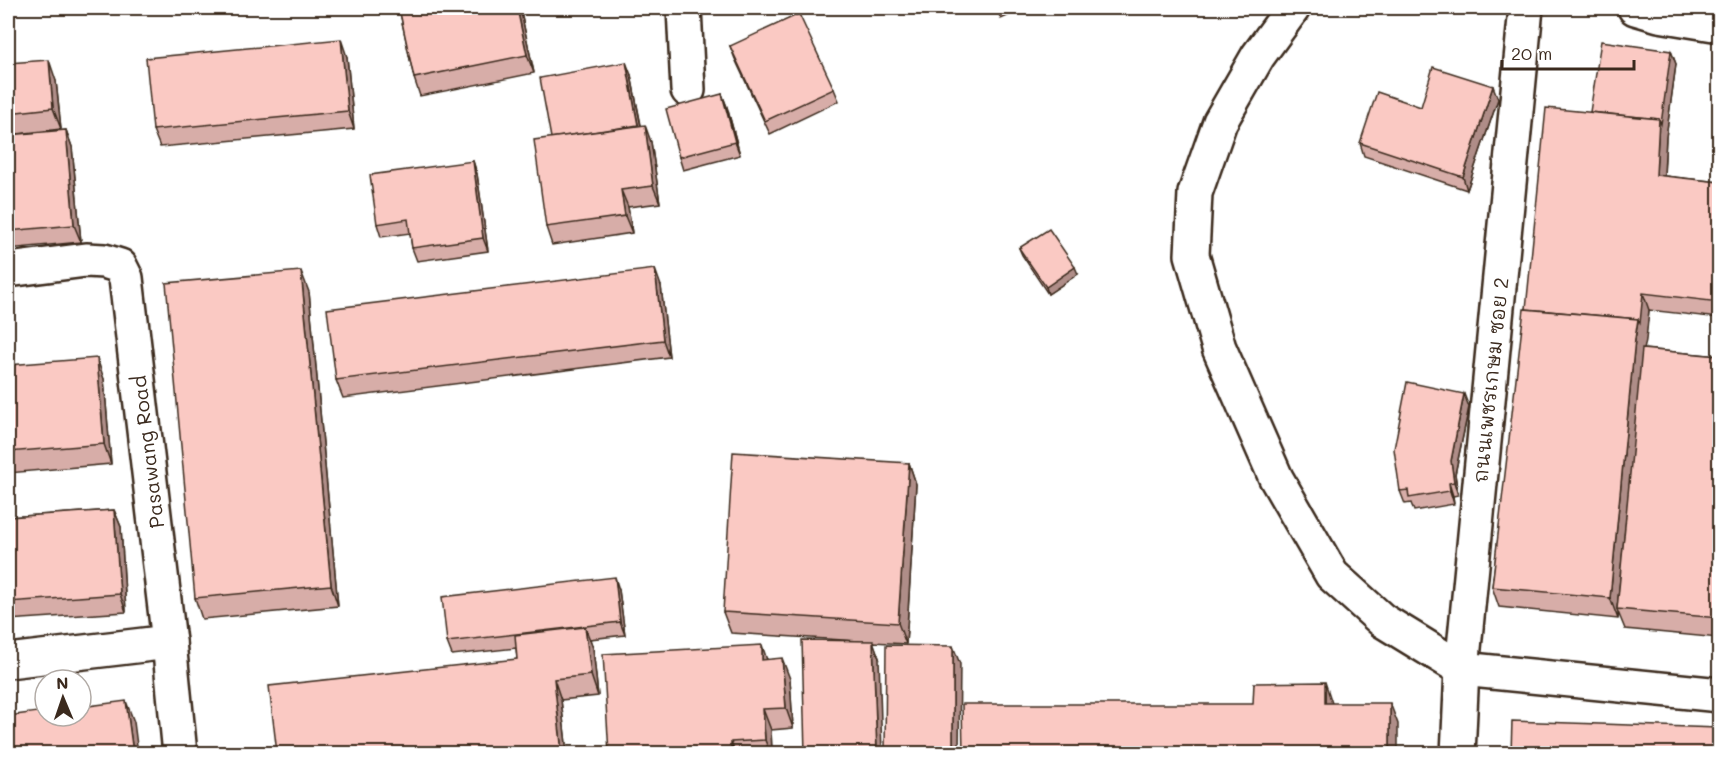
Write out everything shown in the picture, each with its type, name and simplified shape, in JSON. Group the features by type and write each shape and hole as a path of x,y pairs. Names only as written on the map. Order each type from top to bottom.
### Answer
{"street":[{"path":"684,8 688,90"},
{"path":"1293,8 1258,56 1220,122 1195,193 1192,255 1219,348 1276,478 1332,575 1382,620 1462,669 1719,695"},
{"name":"ถนนเพชรเกษม ซอย 2","path":"1458,753 1462,669 1526,8"},
{"path":"1635,8 1659,15 1719,25"},
{"name":"Pasawang Road","path":"8,270 86,260 104,261 120,267 126,278 180,753"},
{"path":"8,661 169,642"}],"building":[{"path":"399,8 517,8 527,55 414,78"},
{"path":"799,14 834,89 765,121 730,46"},
{"path":"341,39 348,111 153,130 146,58"},
{"path":"1601,41 1671,51 1661,124 1659,119 1590,112"},
{"path":"49,60 53,108 8,113 8,63"},
{"path":"626,62 638,125 551,138 540,78"},
{"path":"1433,67 1493,86 1463,177 1360,143 1377,92 1421,107"},
{"path":"722,94 735,142 679,157 666,109"},
{"path":"1546,108 1659,119 1656,175 1719,182 1719,302 1643,293 1640,323 1638,319 1526,309"},
{"path":"645,125 653,186 621,190 625,216 546,227 534,140"},
{"path":"66,130 74,225 8,231 8,135"},
{"path":"473,161 483,238 412,248 408,219 377,224 370,175"},
{"path":"1049,229 1075,267 1046,287 1019,248"},
{"path":"655,269 663,340 336,380 327,309"},
{"path":"301,271 331,585 195,598 166,283"},
{"path":"1524,309 1638,319 1610,598 1492,587"},
{"path":"1642,349 1719,356 1719,618 1617,609"},
{"path":"97,358 104,444 8,452 8,365"},
{"path":"1407,382 1464,394 1451,461 1454,482 1449,483 1450,491 1409,498 1408,490 1400,491 1394,449"},
{"path":"733,452 909,463 898,623 723,612"},
{"path":"114,510 120,594 8,602 8,517"},
{"path":"615,577 620,622 447,642 442,597"},
{"path":"585,627 591,675 554,679 562,753 277,753 269,686 517,659 515,635"},
{"path":"802,640 873,641 877,753 805,753"},
{"path":"762,645 762,660 782,658 786,708 763,709 765,740 731,742 731,753 609,753 603,654"},
{"path":"886,645 953,646 953,753 885,753"},
{"path":"1325,682 1325,703 1390,703 1390,753 963,753 962,704 1253,704 1254,683"},
{"path":"126,701 133,753 8,753 8,716 33,713 33,728 93,728 93,705"},
{"path":"1512,721 1719,728 1719,753 1511,753"}]}
